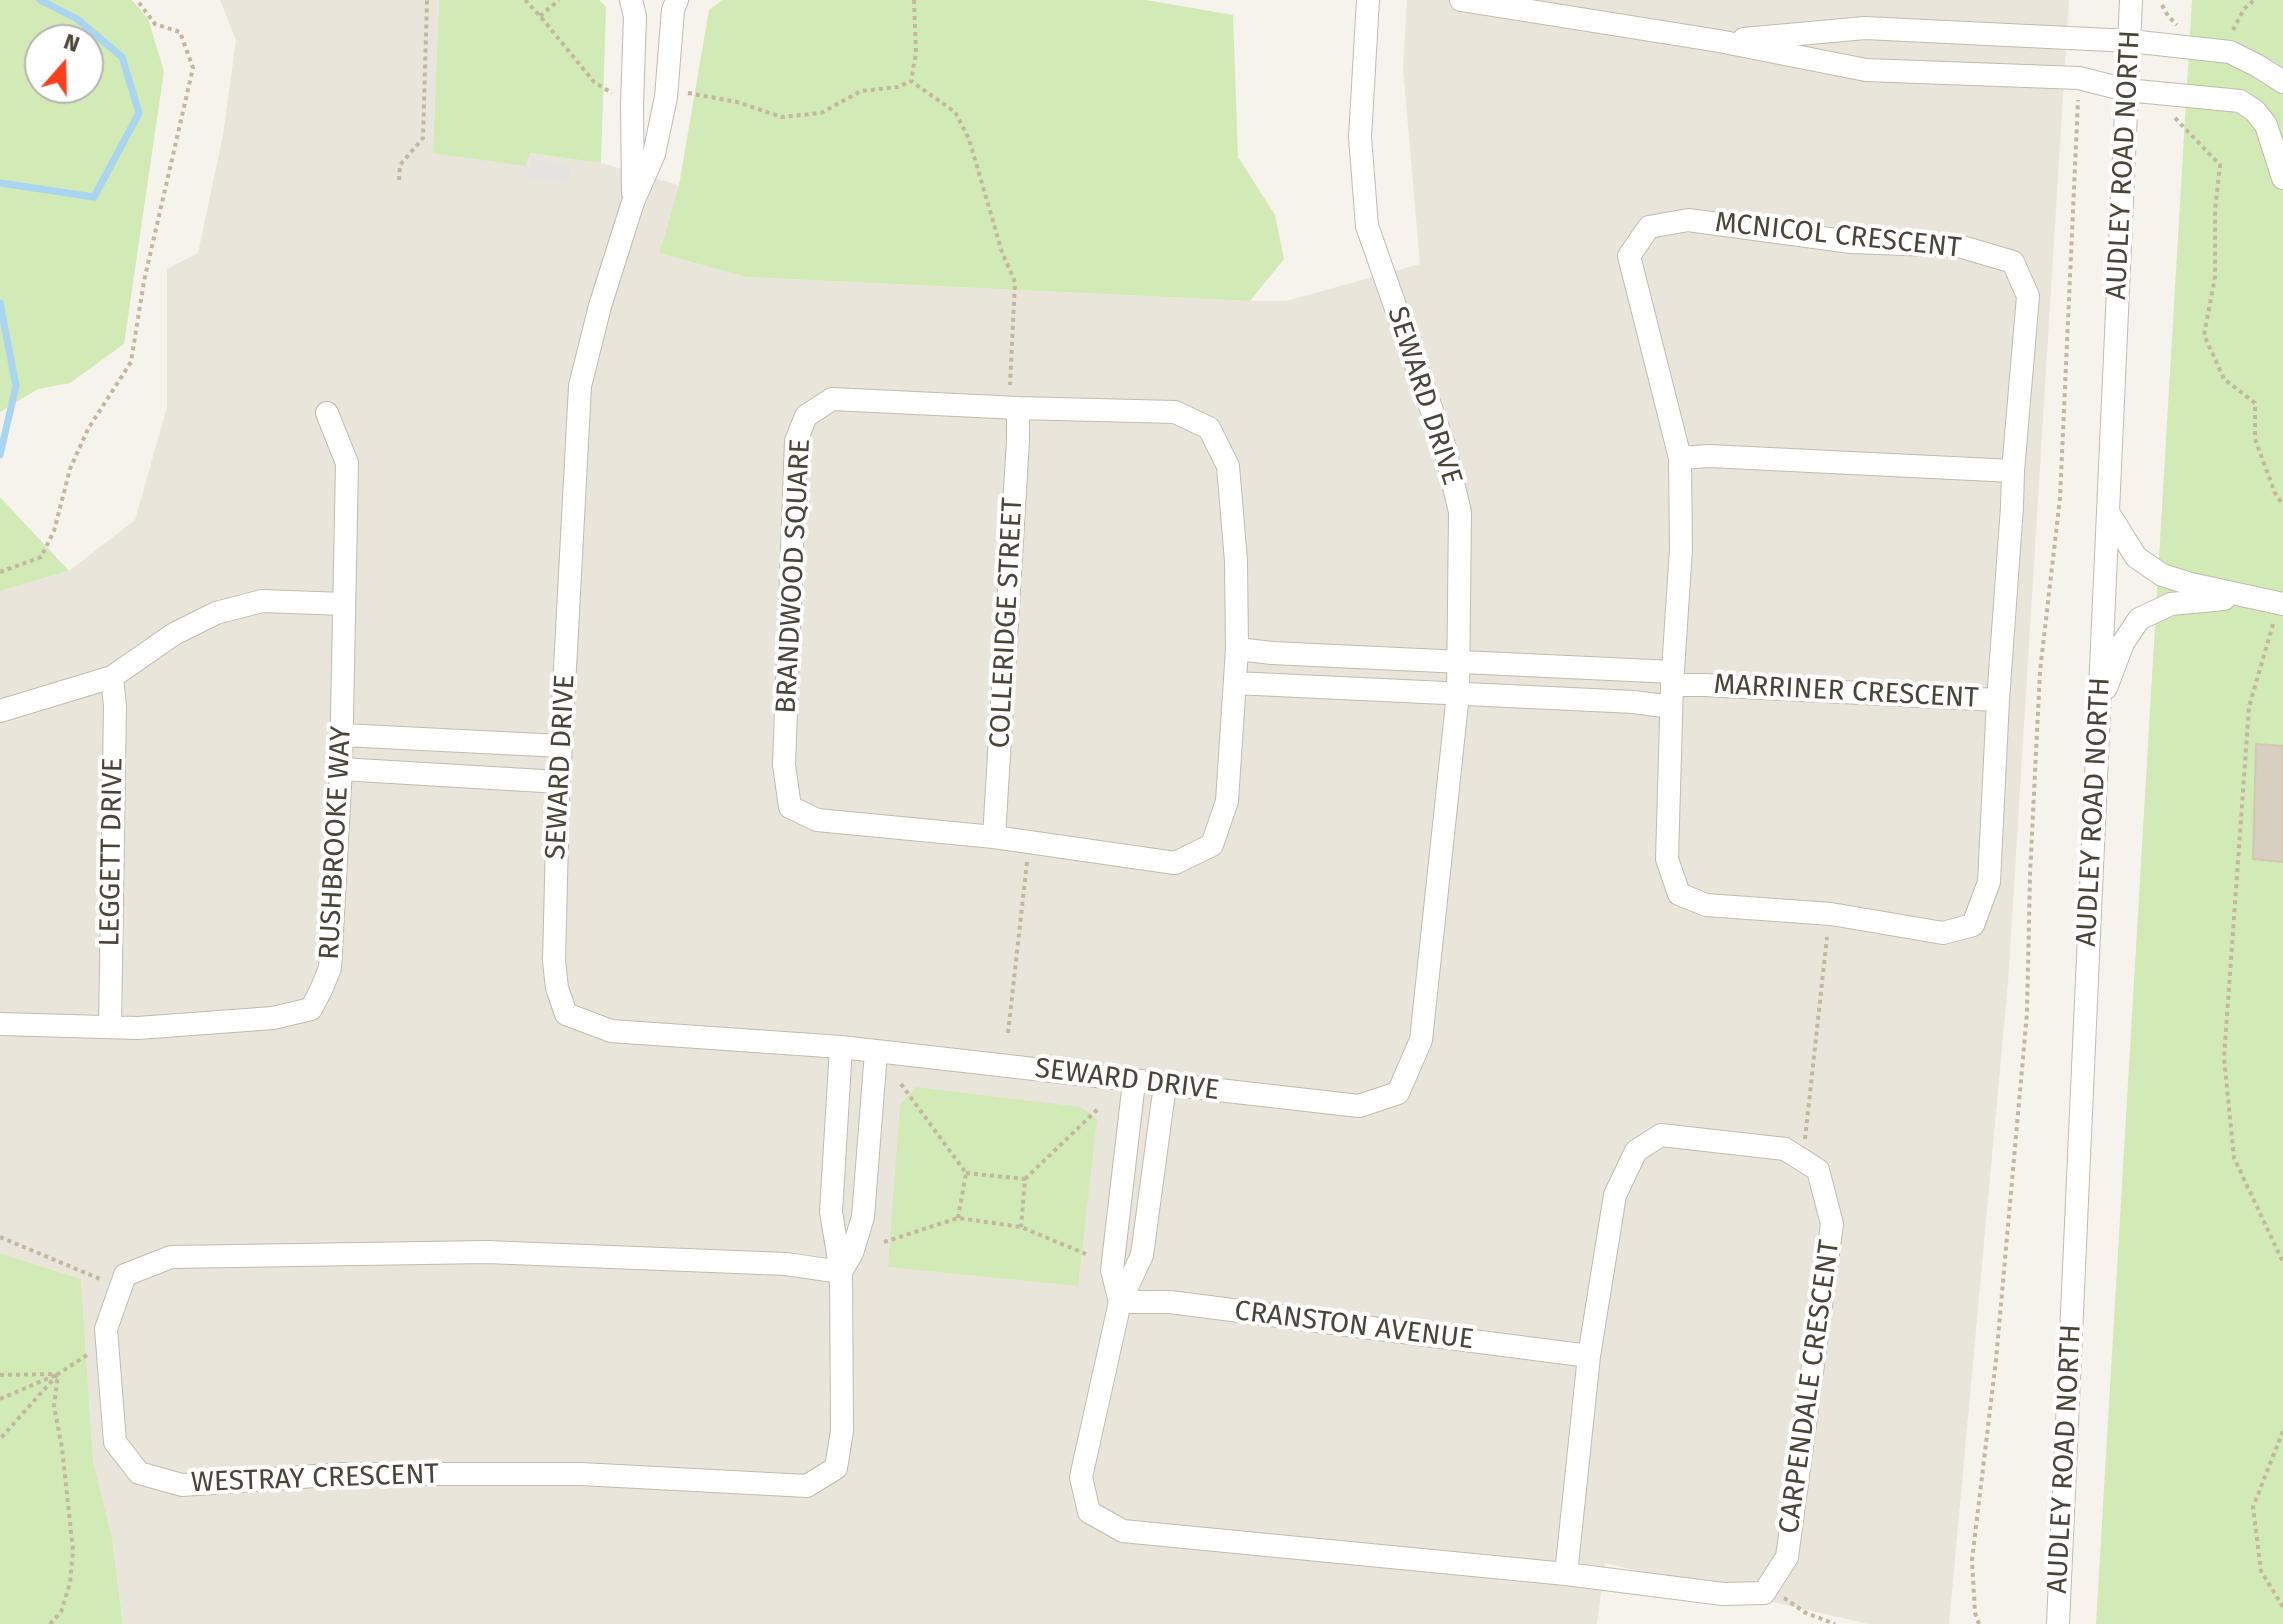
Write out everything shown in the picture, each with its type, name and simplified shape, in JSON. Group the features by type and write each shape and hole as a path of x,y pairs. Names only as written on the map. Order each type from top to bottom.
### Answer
{"street":[{"name":"SEWARD DRIVE","path":"631,0 635,16 633,202"},
{"name":"SEWARD DRIVE","path":"677,0 673,10 666,97 654,154 633,202 600,306 580,386 559,782 554,961 557,988 566,1014 611,1031 841,1047 1359,1106 1398,1093 1421,1040 1458,694 1460,512 1444,445 1367,226 1360,137 1368,0"},
{"path":"1461,0 1719,41 1866,70 2079,78 2126,90 2240,101 2255,111 2266,125 2283,178"},
{"name":"AUDLEY ROAD NORTH","path":"2058,1624 2131,0"},
{"path":"1719,41 1865,28 2130,41 2230,52 2283,82"},
{"name":"MCNICOL CRESCENT","path":"1672,688 1681,549 1680,458 1629,256 1649,227 1688,220 1851,242 1959,246 2013,262 2028,296 1998,700"},
{"name":"BRANDWOOD SQUARE","path":"832,399 1175,412 1209,428 1228,466 1236,561 1237,649 1227,801 1212,845 1175,863 994,837 817,820 790,807 784,765 796,441 806,416 832,399"},
{"name":"COLLERIDGE STREET","path":"994,837 1018,441 1014,408"},
{"name":"RUSHBROOKE WAY","path":"0,1024 138,1028 273,1018 311,1009 330,968 343,735 347,463 327,413"},
{"path":"1680,458 1709,456 2013,471"},
{"path":"2108,512 2136,557 2162,575 2245,597 2279,612"},
{"path":"2099,706 2123,643 2139,619 2171,604 2245,597"},
{"path":"0,711 112,677 174,634 216,613 262,601 344,604"},
{"name":"MARRINER CRESCENT","path":"1237,649 1457,661 1672,688 1704,685 1998,700 1989,882 1973,925 1943,933 1831,914 1706,905 1679,894 1667,859 1672,688"},
{"name":"LEGGETT DRIVE","path":"110,1027 115,706 112,677"},
{"name":"MARRINER CRESCENT","path":"1235,683 1634,702 1672,688"},
{"path":"343,735 561,746"},
{"path":"341,769 559,782"},
{"name":"WESTRAY CRESCENT","path":"121,1287 106,1329 115,1442 139,1473 182,1485 345,1474 581,1474 807,1486 836,1468 842,1431 841,1272 831,1212 841,1047"},
{"name":"WESTRAY CRESCENT","path":"841,1272 852,1253 863,1217 876,1052"},
{"path":"1120,1302 1112,1270 1134,1082"},
{"path":"1165,1085 1142,1255 1120,1302 1081,1477 1089,1512 1123,1531 1566,1574 1723,1594 1764,1593 1768,1588"},
{"path":"1566,1574 1589,1356 1615,1195 1636,1151 1661,1135 1785,1149 1803,1160"},
{"name":"CARPENDALE CRESCENT","path":"1768,1588 1787,1557 1832,1224 1818,1170 1803,1160"},
{"path":"121,1287 125,1275 171,1257 487,1252 786,1264 841,1272"},
{"name":"CRANSTON AVENUE","path":"1120,1302 1170,1302 1589,1356"}],"path":[{"path":"0,572 41,557 54,531 70,469 88,429 131,362 144,281 193,68 180,32 155,24 137,0"},
{"path":"399,180 400,165 423,138 427,0"},
{"path":"525,0 594,82 612,93"},
{"path":"540,16 559,0"},
{"path":"911,81 916,53 914,0"},
{"path":"2230,35 2244,9 2254,0"},
{"path":"1979,1624 1975,1613 1972,1560 1996,1360 2027,1013 2040,671 2060,498 2079,78"},
{"path":"688,93 737,102 782,117 821,113 861,91 898,87 911,81"},
{"path":"911,81 955,112 969,139 1002,252 1015,282 1014,408"},
{"path":"2175,118 2220,165 2215,210 2215,277 2204,335 2224,379 2255,403 2255,439 2275,493 2283,505"},
{"path":"2279,612 2249,707 2224,1058 2234,1158 2283,1262"},
{"path":"1008,1033 1029,843"},
{"path":"1803,1160 1831,914"},
{"path":"901,1084 966,1173 958,1218"},
{"path":"1021,1227 1025,1179 1100,1107"},
{"path":"966,1173 1025,1179"},
{"path":"884,1242 958,1218 1021,1227 1086,1254"},
{"path":"0,1237 121,1287"},
{"path":"0,1399 58,1374 85,1356 108,1349"},
{"path":"0,1375 58,1374"},
{"path":"0,1439 58,1374"},
{"path":"50,1624 61,1612 70,1583 73,1550 62,1448 54,1406 58,1374"},
{"path":"2283,1431 2253,1507 2261,1571 2283,1607"},
{"path":"1768,1588 1806,1613 1835,1624"}],"shaded area":[{"path":"220,0 439,0 433,153 530,153 601,163 679,185 659,253 746,277 1286,301 1420,264 1403,68 1407,0 2069,0 2008,982 1949,1624 1868,1624 1605,1563 1597,1624 123,1624 112,1538 93,1461 81,1279 0,1253 0,591 69,571 135,520 167,407 167,269 198,253 223,135 236,40"},
{"path":"531,159 570,165 568,183 528,177"}],"green space":[{"path":"0,0 132,0 148,19 164,71 124,344 70,383 38,389 0,412"},
{"path":"439,0 599,0 606,7 601,163 530,153 525,166 433,153"},
{"path":"722,0 1146,0 1233,15 1238,157 1275,215 1284,259 1250,301 746,277 659,253 679,185 709,10"},
{"path":"2192,0 2283,0 2283,1624 2096,1624"},
{"path":"0,497 69,571 0,591"},
{"path":"916,1087 1081,1107 1097,1119 1078,1286 888,1267 900,1105"},
{"path":"0,1253 81,1279 93,1461 112,1538 123,1624 0,1624"}],"building":[{"path":"2256,744 2283,746 2283,862 2253,859"}],"waterway":[{"path":"0,183 94,197 139,113 122,57 77,19 40,0"},
{"path":"0,303 16,386 0,455"}]}
